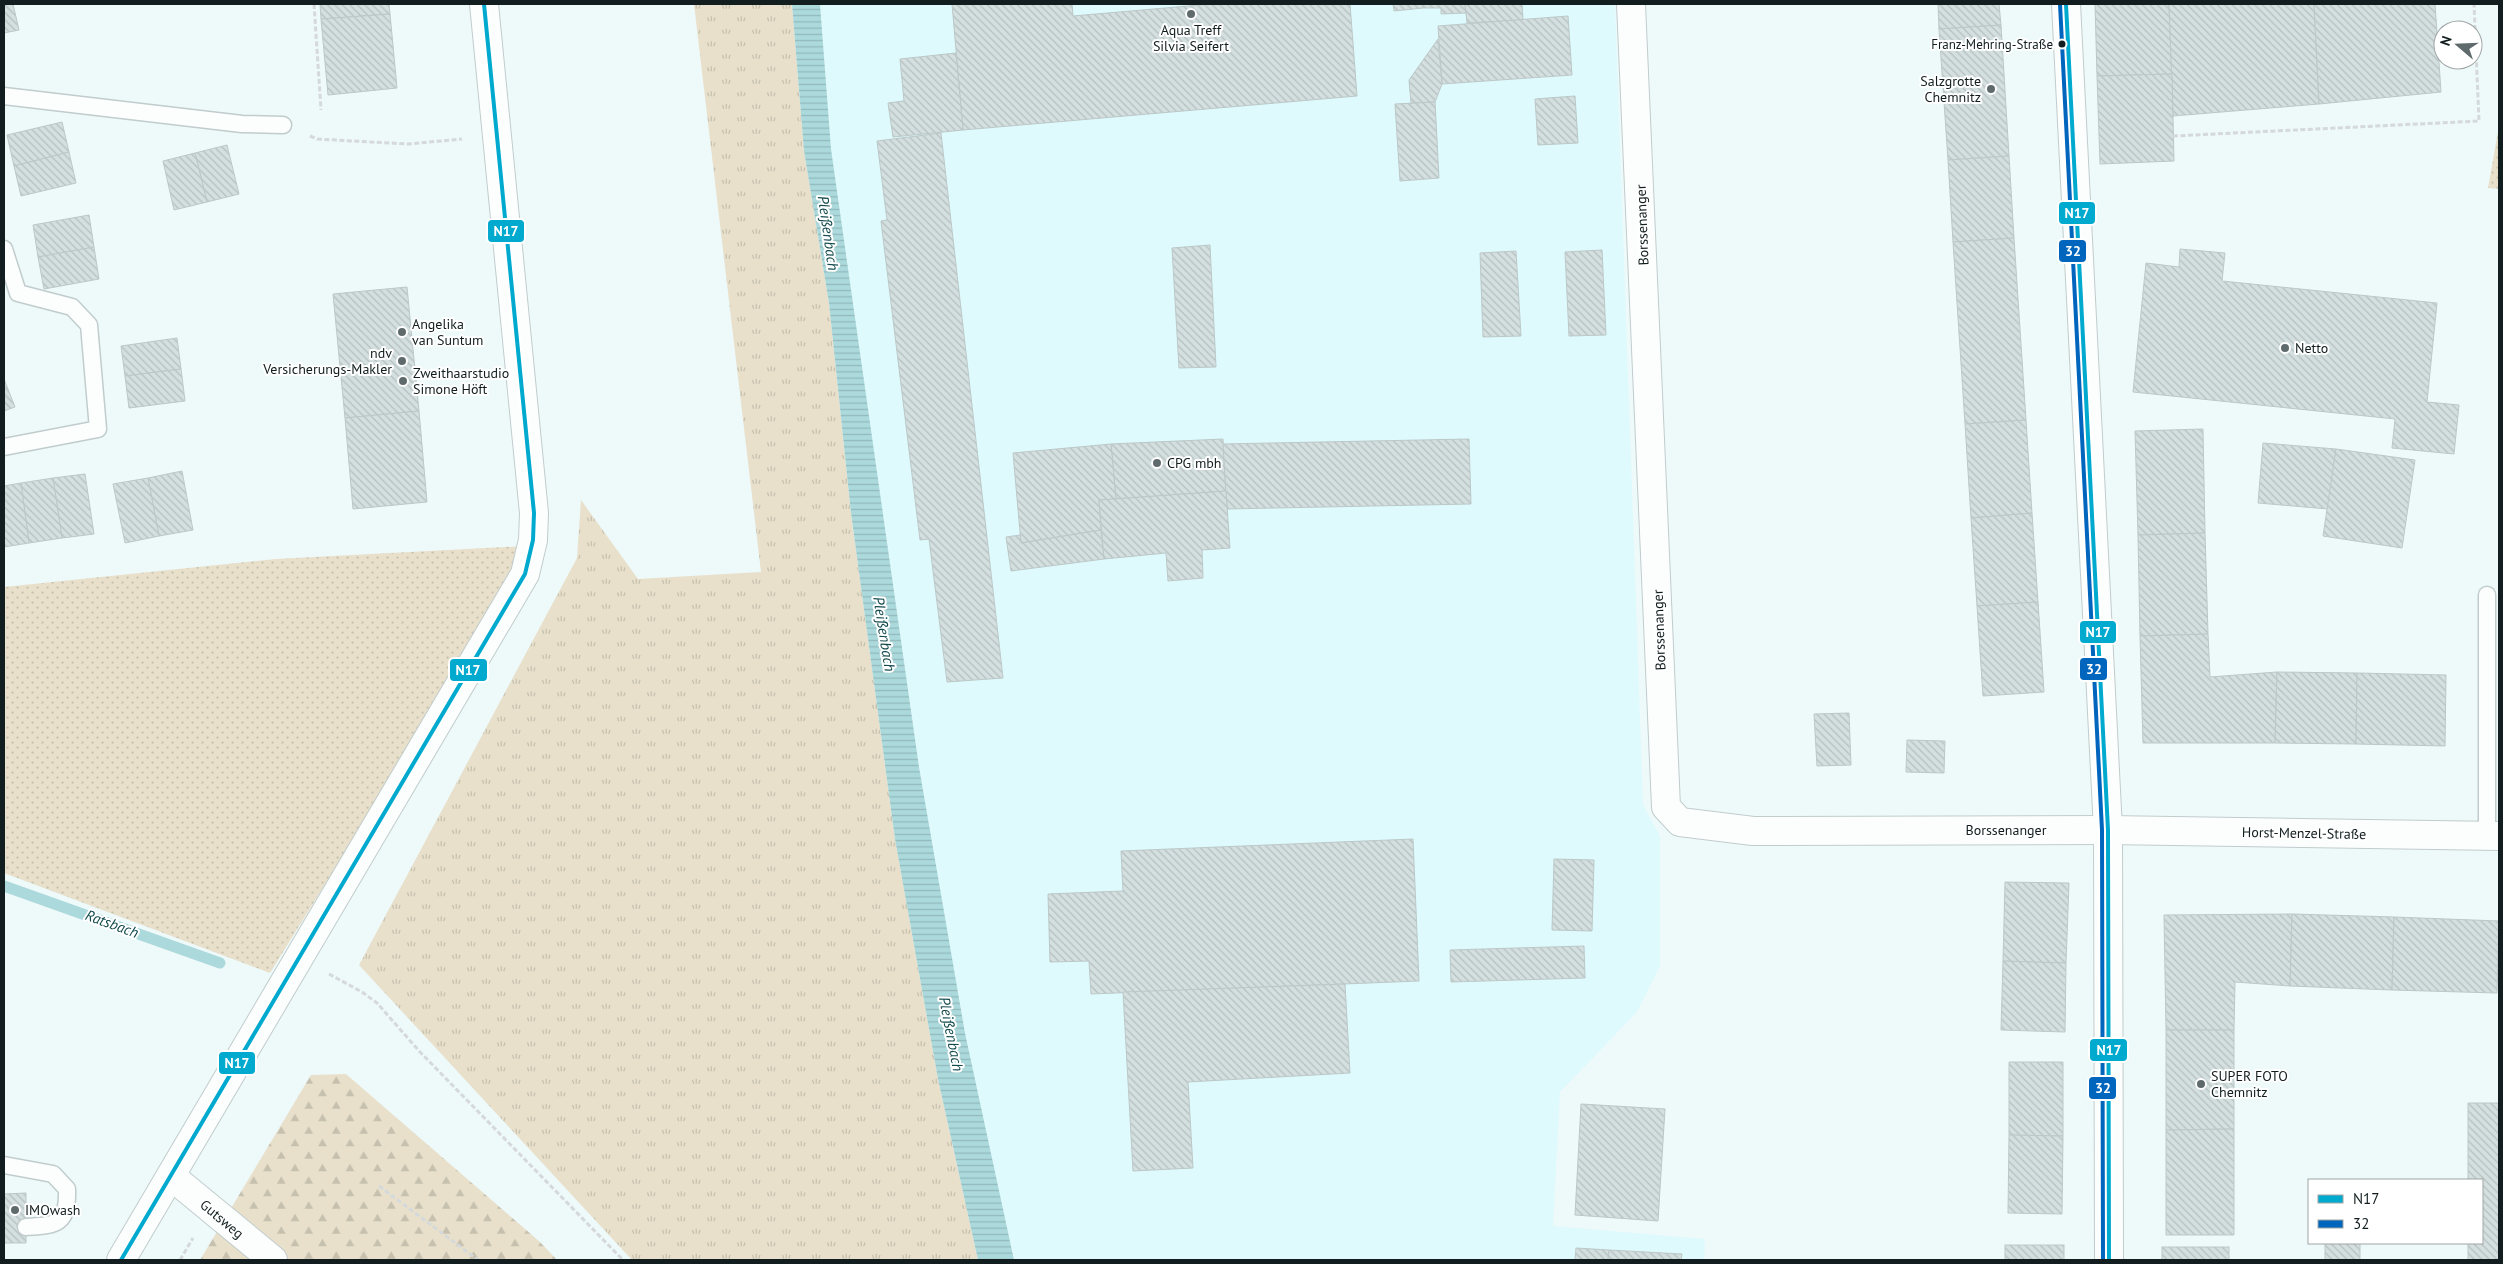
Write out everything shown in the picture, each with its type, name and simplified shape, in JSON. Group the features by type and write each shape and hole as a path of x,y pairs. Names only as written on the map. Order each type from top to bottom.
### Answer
{"street":[{"path":"121,1260 525,574 533,540 532,499 484,4"},
{"name":"Borssenanger","path":"1631,4 1666,807 1680,822 1753,831 2108,830"},
{"path":"2066,4 2108,830 2110,1260"},
{"name":"Horst-Menzel-Straße","path":"2108,830 2493,836"},
{"name":"Gutsweg","path":"172,1176 273,1260"}],"lane":[{"path":"4,96 242,124 284,125"},
{"path":"4,249 18,294 72,306 89,325 98,429 4,447"},
{"path":"2487,595 2493,836"},
{"path":"4,1165 53,1174 68,1189 65,1210 61,1219 54,1225 26,1227"}],"path":[{"path":"314,4 321,110"},
{"path":"2173,136 2479,121 2474,4"},
{"path":"284,125 317,138 408,144 444,141"},
{"path":"300,959 362,992 377,1003 420,1052 623,1260"},
{"path":"379,1186 478,1260"}],"shaded area":[{"path":"820,4 1615,4 1643,805 1660,836 1660,966 1637,1012 1560,1092 1553,1226 1705,1239 1704,1260 1014,1260 965,1033 919,767 831,149"}],"green space":[{"path":"694,4 792,4 804,151 829,303 851,513 895,839 938,1079 978,1260 632,1260 359,965 577,558 581,500 638,579 761,572"},
{"path":"2499,126 2499,189 2488,188"},
{"path":"526,546 485,626 270,973 4,873 4,587 276,559"},
{"path":"346,1074 540,1242 557,1260 200,1260 311,1075"}],"water":[{"name":"Pleißenbach","path":"792,4 820,4 831,149 919,767 965,1033 1014,1260 978,1260 938,1079 895,839 851,513 829,303 804,151"}],"building":[{"path":"4,4 13,4 19,30 4,33"},
{"path":"320,4 389,4 390,14 321,19"},
{"path":"952,4 1072,4 1073,16 1211,4 1350,4 1357,96 963,130"},
{"path":"1393,4 1423,4 1423,8 1394,11"},
{"path":"1423,4 1465,4 1466,13 1441,14 1441,8 1423,8"},
{"path":"1465,4 1522,4 1523,20 1467,23"},
{"path":"1938,4 1999,4 2001,25 1939,29"},
{"path":"2095,4 2169,4 2172,74 2097,76"},
{"path":"2169,4 2314,4 2319,104 2173,116"},
{"path":"2314,4 2435,4 2436,20 2433,20 2433,70 2440,70 2441,92 2319,104"},
{"path":"390,14 397,88 328,95 321,19"},
{"path":"1568,16 1572,75 1442,84 1438,26"},
{"path":"2001,25 2009,156 1948,160 1939,29"},
{"path":"1438,39 1442,84 1435,102 1411,103 1409,80"},
{"path":"956,53 963,130 893,137 888,103 904,101 900,59"},
{"path":"2172,74 2174,161 2100,164 2097,76"},
{"path":"1575,96 1578,143 1538,145 1535,99"},
{"path":"1435,102 1439,178 1400,181 1395,104"},
{"path":"62,122 69,152 14,166 7,135"},
{"path":"941,133 1003,678 947,682 929,539 920,540 881,221 887,220 877,141"},
{"path":"227,145 239,194 207,202 195,153"},
{"path":"69,152 76,183 21,196 14,166"},
{"path":"195,153 207,202 174,210 163,161"},
{"path":"2009,156 2014,238 1953,242 1948,160"},
{"path":"89,215 94,247 38,257 33,225"},
{"path":"2014,238 2026,420 1965,424 1953,242"},
{"path":"1210,245 1216,367 1179,368 1172,248"},
{"path":"94,247 99,279 44,289 38,257"},
{"name":"Netto","path":"2180,249 2225,253 2222,281 2437,303 2427,402 2459,405 2454,454 2392,448 2395,419 2133,392 2146,263 2179,267"},
{"path":"1602,250 1606,335 1569,336 1565,252"},
{"path":"1516,251 1521,336 1483,337 1480,253"},
{"path":"407,287 419,411 345,418 333,294"},
{"path":"177,338 181,369 125,376 121,346"},
{"path":"181,369 185,401 129,408 125,376"},
{"path":"4,379 15,407 4,411"},
{"path":"419,411 427,502 353,509 345,418"},
{"path":"2026,420 2032,513 1971,518 1965,424"},
{"path":"2203,429 2205,533 2138,535 2135,431"},
{"path":"1223,439 1226,491 1116,499 1111,444"},
{"path":"1469,439 1471,504 1227,509 1223,444"},
{"path":"2263,443 2336,449 2328,509 2258,503"},
{"path":"1111,444 1116,499 1099,500 1101,530 1021,543 1013,453"},
{"path":"2336,449 2415,460 2402,548 2323,536"},
{"path":"182,471 193,530 159,536 148,478"},
{"path":"85,474 94,534 62,538 53,478"},
{"path":"53,478 62,538 29,543 21,483"},
{"path":"148,478 159,536 125,543 113,484"},
{"path":"21,483 29,543 4,547 4,486"},
{"path":"1226,491 1230,548 1202,550 1203,578 1168,581 1166,553 1104,559 1099,500"},
{"path":"2032,513 2038,602 1977,606 1971,518"},
{"path":"1101,530 1104,559 1011,571 1006,537 1020,535 1021,543"},
{"path":"2205,533 2208,634 2140,636 2138,535"},
{"path":"2038,602 2044,692 1983,696 1977,606"},
{"path":"2208,634 2210,677 2277,672 2275,743 2143,743 2140,636"},
{"path":"2277,672 2357,673 2356,744 2275,743"},
{"path":"2357,673 2446,675 2445,746 2356,744"},
{"path":"1849,713 1851,765 1817,766 1814,714"},
{"path":"1907,740 1945,741 1944,773 1906,772"},
{"path":"1413,839 1419,981 1091,994 1089,961 1050,962 1048,894 1123,891 1121,851"},
{"path":"1554,859 1594,860 1592,931 1552,930"},
{"path":"2005,882 2069,883 2066,963 2003,961"},
{"path":"2292,914 2290,986 2235,982 2234,1030 2166,1030 2164,915"},
{"path":"2292,914 2394,917 2392,990 2290,986"},
{"path":"2394,917 2499,921 2497,993 2392,990"},
{"path":"1584,946 1585,978 1451,982 1450,950"},
{"path":"2003,961 2066,963 2065,1032 2001,1030"},
{"path":"1345,984 1350,1073 1188,1082 1193,1168 1133,1171 1123,992"},
{"path":"2166,1030 2234,1030 2234,1129 2166,1130"},
{"path":"2009,1062 2063,1062 2063,1136 2009,1135"},
{"path":"2468,1103 2499,1103 2499,1260 2468,1260 2468,1244 2483,1244 2483,1179 2468,1179"},
{"path":"1581,1104 1665,1109 1658,1221 1575,1215"},
{"path":"2234,1129 2234,1235 2166,1235 2166,1130"},
{"path":"2009,1135 2063,1136 2062,1214 2008,1213"},
{"name":"IMOwash","path":"26,1193 26,1243 4,1243 4,1194"},
{"path":"2325,1244 2360,1244 2360,1260 2325,1260"},
{"path":"2005,1245 2064,1245 2064,1260 2005,1260"},
{"path":"2162,1247 2229,1247 2229,1260 2162,1260"},
{"path":"1576,1248 1609,1250 1608,1260 1575,1260"},
{"path":"1609,1250 1682,1254 1681,1260 1608,1260"}],"waterway":[{"name":"Ratsbach","path":"4,886 220,963"}],"transit line":[{"name":"N17","path":"121,1260 525,574 533,540 534,513 484,4"},
{"name":"32","path":"2060,4 2102,830 2103,1260"},
{"name":"N17","path":"2066,4 2108,830 2109,1260"}],"place":[{"name":"Aqua Treff Silvia Seifert","path":"1191,14"},
{"name":"Franz-Mehring-Straße","path":"2062,44"},
{"name":"Salzgrotte Chemnitz","path":"1991,89"},
{"name":"Angelika van Suntum","path":"402,332"},
{"name":"Netto","path":"2285,348"},
{"name":"ndv Versicherungs-Makler","path":"402,361"},
{"name":"Zweithaarstudio Simone Höft","path":"403,381"},
{"name":"CPG mbh","path":"1157,463"},
{"name":"SUPER FOTO Chemnitz","path":"2201,1084"},
{"name":"IMOwash","path":"15,1210"}]}
